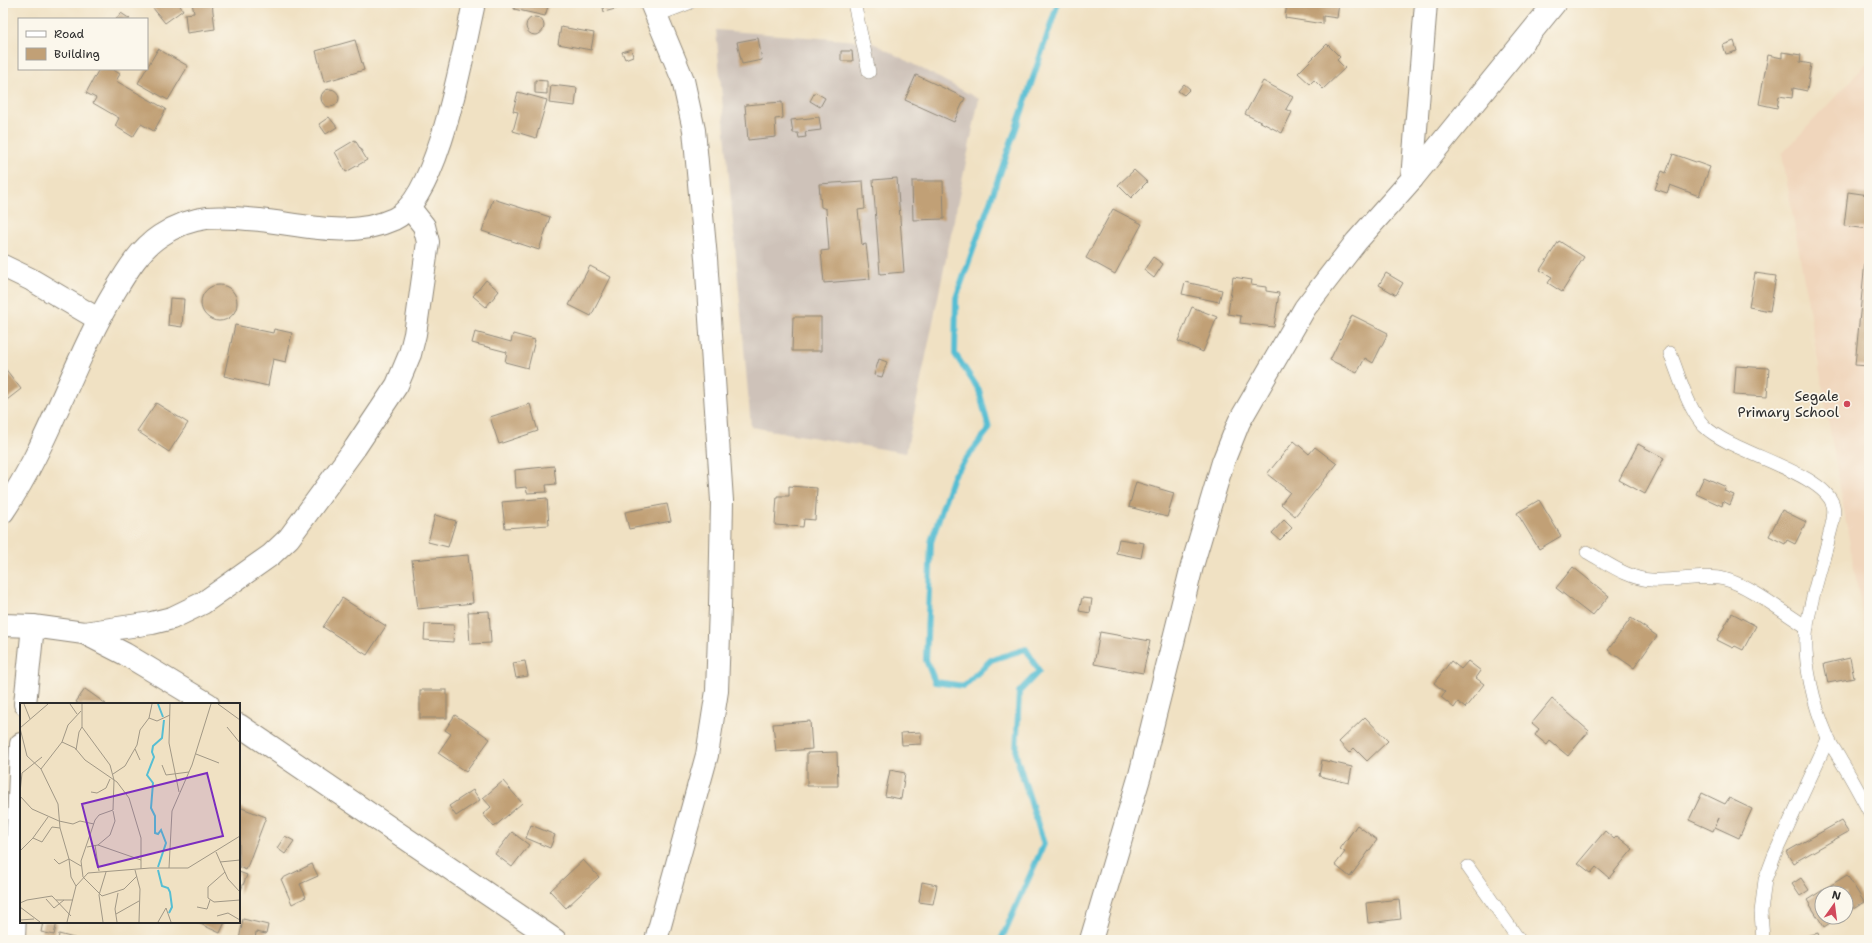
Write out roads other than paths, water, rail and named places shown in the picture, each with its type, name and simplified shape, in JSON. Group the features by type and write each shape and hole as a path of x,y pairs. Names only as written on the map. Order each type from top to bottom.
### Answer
{"street":[{"path":"3,512 35,457 98,319 129,267 159,236 197,218 229,217 326,230 353,229 381,224 395,219 409,207 425,184 440,144 474,3"},
{"path":"1412,178 1426,3"},
{"path":"1091,940 1140,775 1192,566 1230,441 1246,409 1305,308 1356,242 1412,178 1555,3"},
{"path":"653,9 683,80 694,130 704,236 722,501 717,691 707,755 656,940"},
{"path":"3,625 33,626 84,633 152,623 172,618 203,603 220,592 272,555 289,538 359,442 397,384 410,354 418,320 428,234 424,226 409,207"},
{"path":"3,266 30,279 98,319"},
{"path":"25,703 33,626"},
{"path":"84,633 125,654 206,703"},
{"path":"240,726 555,940"},
{"path":"14,940 20,772"}],"lane":[{"path":"653,9 689,3"},
{"path":"854,3 869,72"},
{"path":"1670,352 1697,416 1704,426 1717,438 1794,473 1813,484 1828,495 1833,505 1834,513 1832,524 1806,627 1807,661 1816,706 1828,739 1869,811"},
{"path":"1586,552 1628,574 1650,580 1714,578 1731,581 1806,627"},
{"path":"1763,940 1761,912 1765,880 1774,856 1828,739"},
{"path":"1468,867 1520,940"}],"waterway":[{"path":"1001,940 1044,844 1016,755 1019,692 1039,671 1026,649 991,660 964,686 935,682 926,660 931,542 953,476 989,429 979,390 955,354 956,298 1020,117 1058,3"}],"place":[{"name":"Segale Primary School","path":"1847,404"}]}
